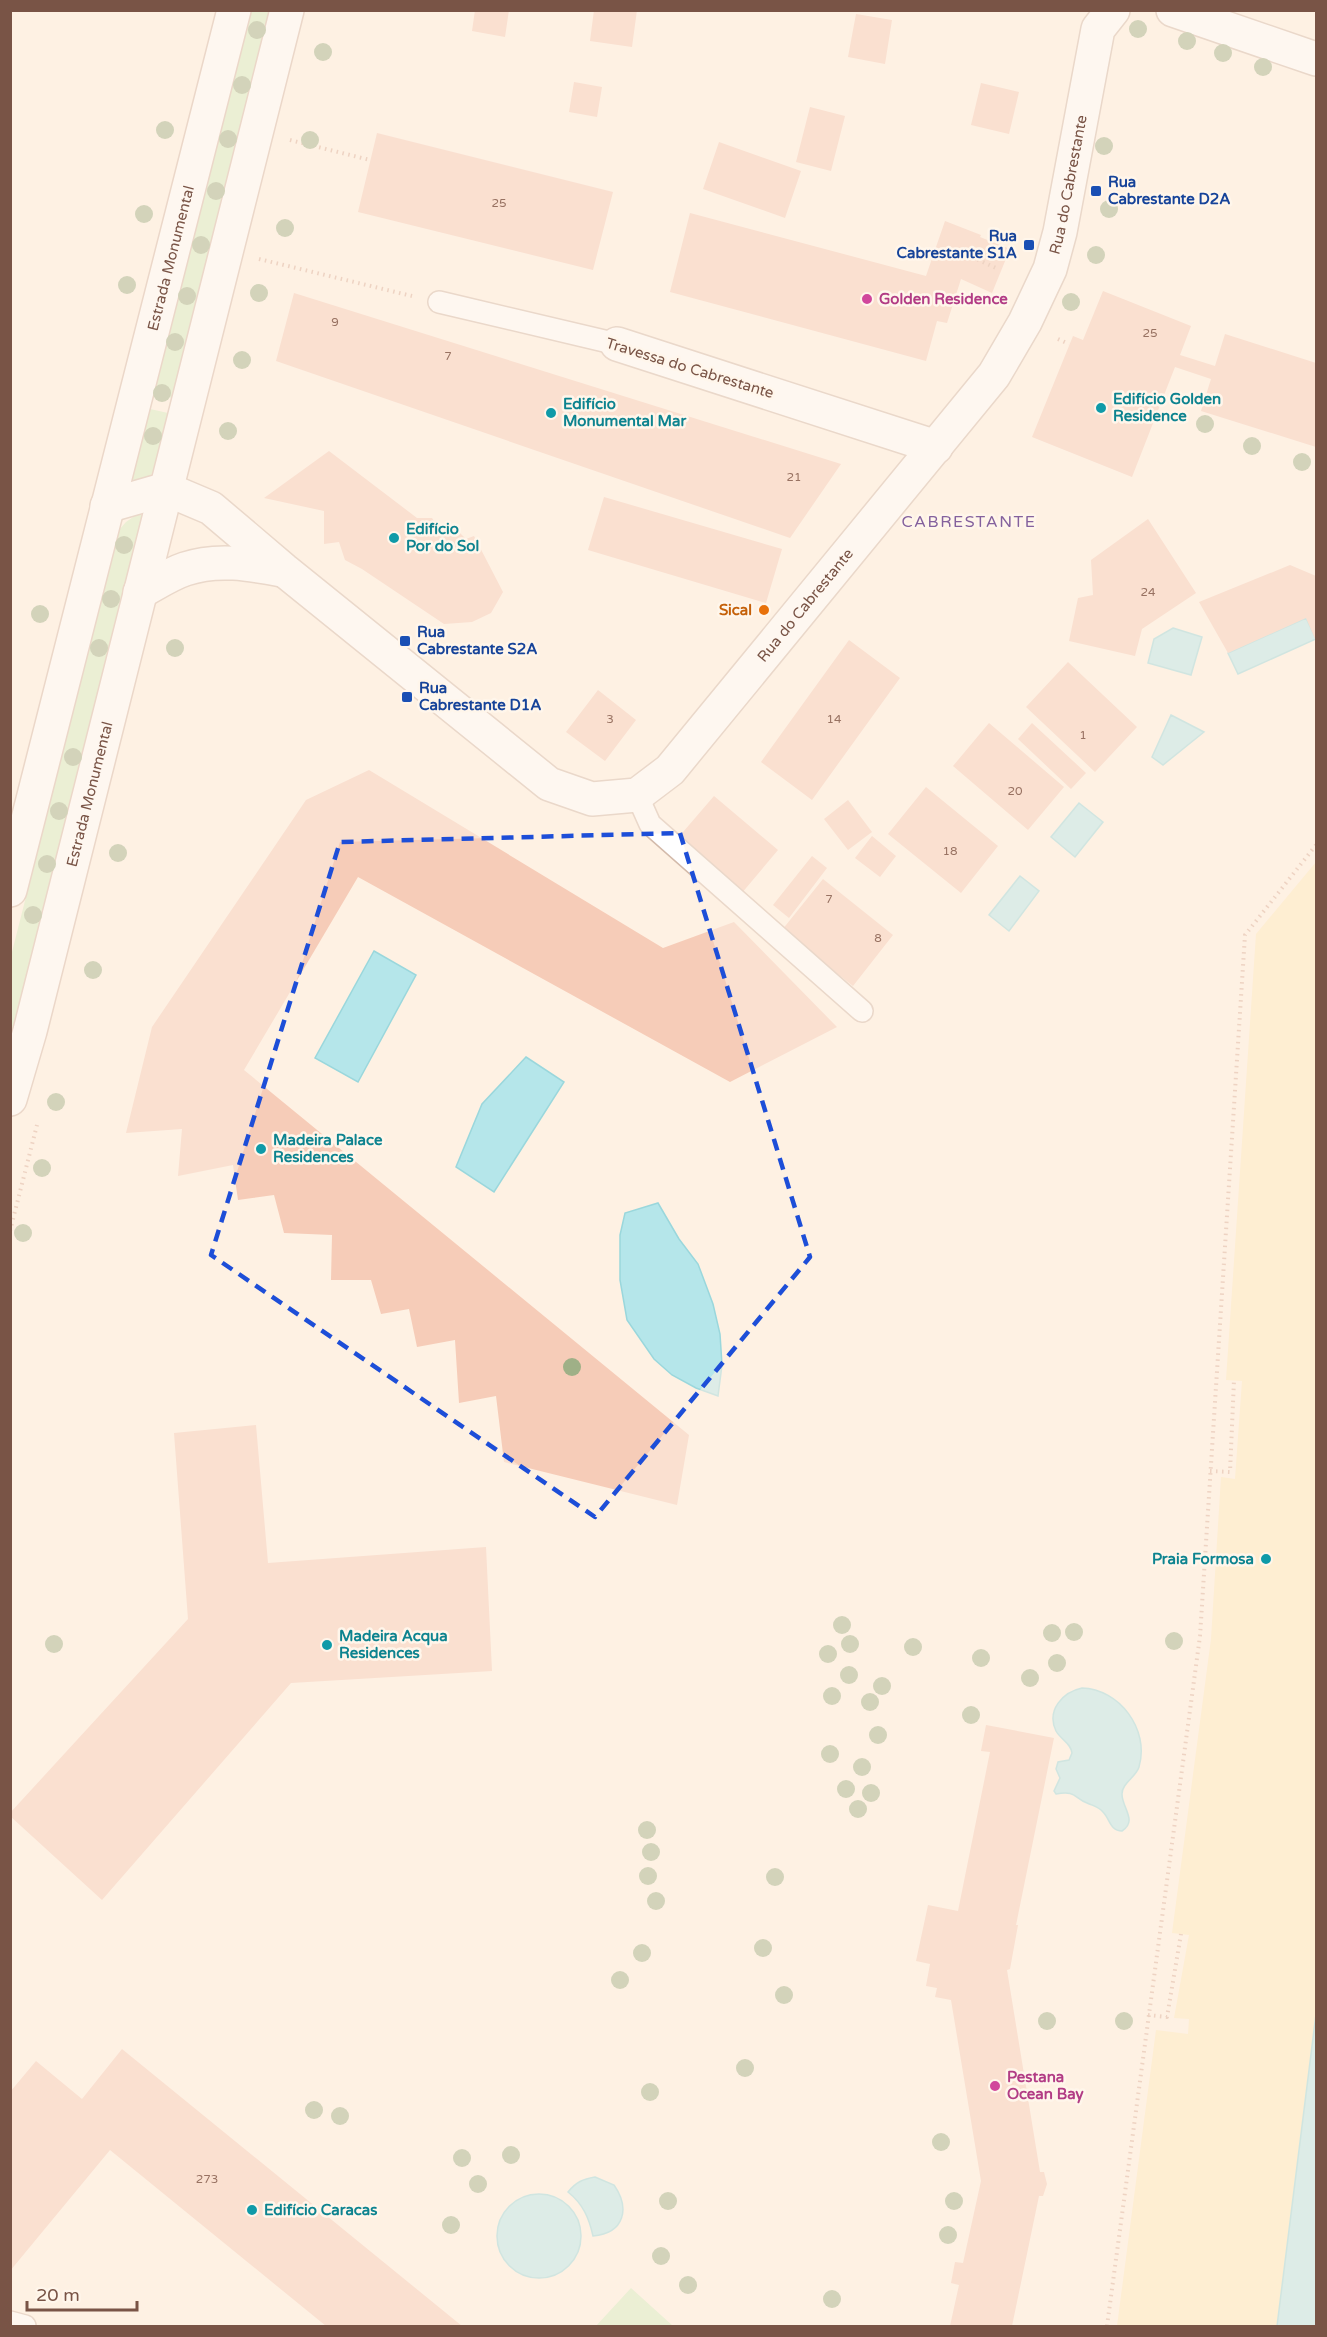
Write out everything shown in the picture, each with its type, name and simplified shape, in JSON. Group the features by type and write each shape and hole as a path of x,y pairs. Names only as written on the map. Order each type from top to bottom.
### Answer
{"street":[{"name":"Estrada Monumental","path":"10,890 234,10"},
{"name":"Estrada Monumental","path":"10,1099 30,1031 287,10"},
{"name":"Rua do Cabrestante","path":"637,795 669,770 994,375 1025,322 1050,269 1064,213 1098,29 1113,10"},
{"path":"1173,10 1317,59"},
{"name":"Travessa do Cabrestante","path":"617,344 936,447"},
{"path":"107,506 166,489 211,508 284,570 549,784 592,799 637,795"},
{"path":"140,592 185,569 197,566 237,561 284,570"}],"lane":[{"name":"Travessa do Cabrestante","path":"439,302 617,344"},
{"path":"637,795 650,824 862,1011"},
{"path":"10,2322 25,2326"}],"path":[{"path":"288,140 370,160"},
{"path":"972,257 996,268"},
{"path":"257,258 439,302"},
{"path":"1059,339 1069,344"},
{"path":"1107,2326 1200,1636 1245,934 1317,845"},
{"path":"1210,1471 1230,1472 1234,1380"},
{"path":"1148,2015 1167,2017 1181,1934"}],"highlighted area":[{"path":"680,833 810,1257 595,1517 211,1255 340,842"}],"green space":[{"path":"251,11 271,11 172,398 153,393"},
{"path":"150,409 168,413 153,472 144,479 135,481 132,480"},
{"path":"136,515 142,515 11,1035 11,956 119,530"},
{"path":"631,2288 673,2326 596,2326"}],"sand":[{"name":"Praia Formosa","path":"1316,862 1316,2014 1277,2326 1117,2326 1156,2030 1188,2034 1189,2019 1174,2018 1189,1935 1172,1933 1211,1639 1221,1477 1235,1479 1242,1381 1226,1380 1256,934"}],"water":[{"path":"1306,618 1316,639 1238,674 1228,653"},
{"path":"1173,628 1202,637 1191,675 1148,663 1154,639"},
{"path":"1171,715 1204,732 1163,765 1152,757"},
{"path":"1079,803 1103,822 1075,857 1051,837"},
{"path":"1020,876 1039,891 1009,931 989,915"},
{"path":"374,951 416,975 358,1082 315,1058"},
{"path":"526,1057 564,1082 494,1192 456,1167 482,1104"},
{"path":"658,1203 679,1239 698,1264 713,1304 720,1334 722,1365 718,1396 696,1388 672,1375 654,1359 627,1320 620,1280 620,1235 625,1213"},
{"path":"1082,1688 1096,1690 1119,1703 1136,1726 1140,1739 1139,1767 1122,1794 1129,1823 1122,1831 1115,1829 1097,1807 1071,1794 1056,1794 1054,1791 1060,1778 1056,1769 1058,1762 1069,1760 1072,1753 1070,1747 1056,1731 1053,1716 1058,1703 1063,1698"},
{"path":"1316,2014 1316,2326 1277,2326"},
{"path":"595,2177 614,2185 623,2210 618,2225 604,2234 593,2236 585,2212 568,2192 580,2182"},
{"path":"539,2194 555,2197 569,2206 578,2220 581,2236 578,2252 569,2266 555,2275 539,2278 523,2275 509,2266 500,2252 497,2236 500,2220 509,2206 523,2197"}],"building":[{"path":"475,10 509,10 505,37 472,31"},
{"path":"594,10 637,10 632,47 590,41"},
{"path":"856,14 892,20 885,64 848,57"},
{"path":"574,82 602,87 597,117 569,112"},
{"path":"981,83 1019,92 1009,134 971,125"},
{"path":"810,107 845,116 831,171 796,162"},
{"path":"377,133 613,192 593,270 358,212"},
{"path":"719,142 801,171 785,218 703,189"},
{"path":"690,213 926,276 945,221 1010,249 992,293 961,279 947,323 937,321 926,361 670,292"},
{"name":"Edifício Golden Residence","path":"1103,291 1191,326 1180,355 1215,366 1225,334 1316,363 1316,447 1201,411 1211,379 1175,367 1132,477 1032,437 1073,336 1083,340"},
{"name":"Edifício Monumental Mar","path":"294,293 841,464 790,538 276,361"},
{"name":"Edifício Por do Sol","path":"329,451 417,518 432,518 441,532 453,526 466,539 474,536 503,592 491,613 472,622 444,624 345,560 339,542 324,544 324,511 264,498"},
{"path":"604,497 782,549 766,603 588,550"},
{"path":"1148,519 1196,593 1142,629 1135,656 1069,641 1078,598 1093,595 1091,560"},
{"path":"1290,565 1316,576 1316,641 1306,618 1228,653 1199,602"},
{"path":"849,640 900,678 812,800 761,762"},
{"path":"1068,662 1137,727 1095,772 1026,707"},
{"path":"598,690 636,720 605,761 566,732"},
{"path":"989,723 1064,787 1028,830 953,766"},
{"path":"1032,723 1086,773 1071,789 1018,739"},
{"name":"Madeira Palace Residences","path":"369,770 663,948 734,922 837,1027 730,1082 358,877 244,1070 689,1435 677,1505 504,1462 496,1396 459,1403 455,1340 417,1347 409,1309 381,1314 371,1280 331,1280 332,1235 284,1233 274,1195 238,1200 233,1165 178,1176 182,1129 126,1133 152,1027 306,800"},
{"path":"926,787 998,846 961,893 888,834"},
{"path":"714,796 778,850 741,894 677,839"},
{"path":"848,800 872,832 848,850 824,819"},
{"path":"872,836 896,856 880,877 855,858"},
{"path":"812,856 827,868 789,918 773,905"},
{"path":"823,879 893,935 853,986 782,930"},
{"name":"Madeira Acqua Residences","path":"256,1425 268,1563 486,1547 492,1671 291,1683 102,1900 10,1816 10,1813 188,1619 174,1433"},
{"name":"Pestana Ocean Bay","path":"986,1725 1054,1738 1016,1925 1018,1925 1010,1969 1007,1970 1040,2172 1044,2172 1047,2184 1043,2196 1039,2196 1012,2326 950,2326 959,2285 951,2283 955,2262 963,2263 981,2181 951,2000 935,1997 937,1988 926,1986 930,1964 916,1961 928,1905 958,1911 990,1752 981,1751"},
{"name":"Edifício Caracas","path":"122,2049 462,2326 326,2326 110,2150 10,2271 10,2092 36,2061 82,2099"}],"place":[{"name":"Rua Cabrestante D2A","path":"1096,191"},
{"name":"Rua Cabrestante S1A","path":"1029,245"},
{"name":"Golden Residence","path":"867,299"},
{"name":"Edifício Golden Residence","path":"1101,408"},
{"name":"Edifício Monumental Mar","path":"551,413"},
{"name":"Edifício Por do Sol","path":"394,538"},
{"name":"Sical","path":"764,610"},
{"name":"Rua Cabrestante S2A","path":"405,641"},
{"name":"Rua Cabrestante D1A","path":"407,697"},
{"name":"Madeira Palace Residences","path":"261,1149"},
{"name":"Praia Formosa","path":"1266,1559"},
{"name":"Madeira Acqua Residences","path":"327,1645"},
{"name":"Pestana Ocean Bay","path":"995,2086"},
{"name":"Edifício Caracas","path":"252,2210"}],"district":[{"name":"CABRESTANTE","path":"969,522"}]}
